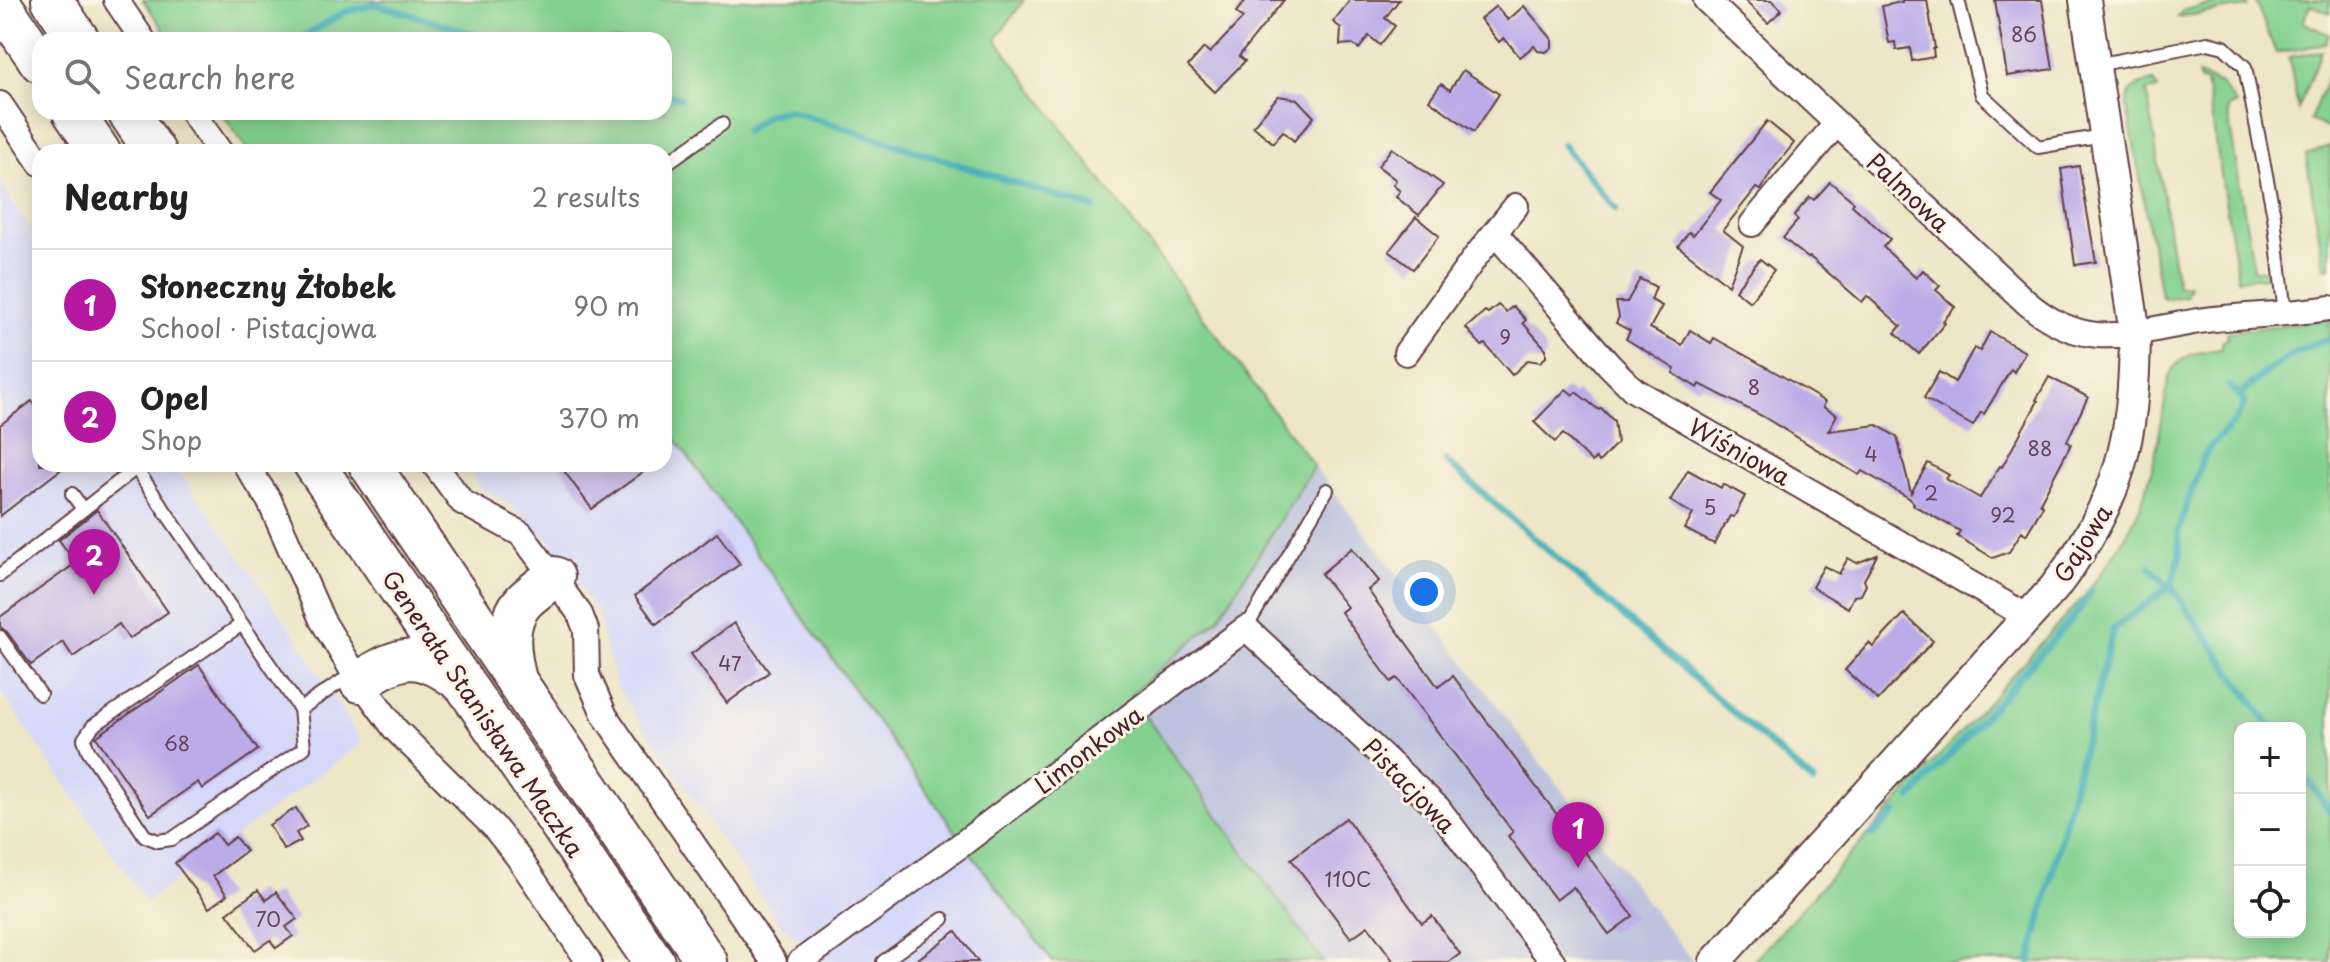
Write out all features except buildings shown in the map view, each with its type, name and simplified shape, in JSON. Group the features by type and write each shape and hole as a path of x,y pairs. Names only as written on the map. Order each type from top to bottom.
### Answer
{"highway":[{"path":"52,0 74,32"},
{"path":"0,3 32,50"},
{"path":"78,120 95,144"},
{"path":"133,120 150,144"},
{"name":"Generała Stanisława Maczka","path":"319,472 654,962"},
{"name":"Generała Stanisława Maczka","path":"374,472 707,962"},
{"path":"516,680 510,654 510,634 522,603 554,577"},
{"path":"452,585 492,602 522,603"},
{"path":"366,673 398,645 405,619 402,594"},
{"path":"366,673 407,658 428,663 465,685"}],"street":[{"path":"116,0 138,32"},
{"name":"Palmowa","path":"1706,0 2045,317 2067,329 2120,337 2213,319 2330,308"},
{"name":"Gajowa","path":"1715,962 2028,617 2071,565 2095,528 2112,493 2130,419 2135,334 2085,0"},
{"path":"0,104 32,151"},
{"path":"198,120 214,144"},
{"path":"1752,224 1836,124"},
{"path":"1406,353 1516,206"},
{"name":"Wiśniowa","path":"1495,233 1617,374 1650,401 2028,617"},
{"path":"250,472 269,500 322,620 366,673 387,721 493,826 518,857 589,962"},
{"path":"440,472 462,502 521,534 580,614 586,630 587,675 605,716 774,962"},
{"name":"Limonkowa","path":"800,962 974,835 1246,628"},
{"name":"Pistacjowa","path":"1246,628 1438,808 1553,962"}],"lane":[{"path":"1958,0 1982,95 2038,147 2107,135"},
{"path":"2096,65 2208,43 2224,47 2245,67 2274,216 2285,314"},
{"path":"672,159 722,124"},
{"path":"0,575 128,472"},
{"path":"139,472 300,709 304,748 172,839 158,841 145,836 88,750 84,739 93,726 242,624"},
{"name":"Limonkowa","path":"1246,628 1327,490"},
{"path":"72,494 83,509"},
{"path":"0,637 40,694"},
{"path":"300,709 366,673"},
{"path":"883,962 943,919"}],"shaded area":[{"path":"0,183 32,231 32,472 180,472 296,636 362,743 146,902 0,690"},
{"path":"672,434 972,855 1053,962 824,962 779,923 617,688 597,613 549,539 514,508 480,487 470,472 672,472"},
{"path":"1314,466 1693,962 1323,962 1130,695 1218,619"}],"green space":[{"path":"143,0 1024,0 996,39 1314,466 1218,619 1130,695 1323,962 1053,962 972,855 672,434 672,144 243,144 227,120 672,120 672,32 165,32"},
{"path":"2245,0 2248,7 2178,17 2183,10"},
{"path":"2255,0 2330,0 2330,13 2310,5 2303,22 2329,35 2325,44 2276,53"},
{"path":"2321,51 2298,109 2289,57"},
{"path":"2330,71 2330,129 2310,120"},
{"path":"2198,75 2221,84 2236,104 2227,108 2254,270 2266,270 2267,277 2238,279 2206,82 2200,82"},
{"path":"2153,81 2158,89 2147,91 2177,286 2190,285 2186,296 2165,299 2161,295 2127,106 2130,91"},
{"path":"2330,146 2330,268 2324,268 2306,155"},
{"path":"2330,319 2330,962 1753,962 2085,595 2110,561 2138,512 2156,453 2173,368 2185,358 2222,349 2222,342 2228,338 2227,332"}],"waterway":[{"path":"311,32 345,12 376,4 467,32"},
{"path":"672,96 680,98"},
{"path":"746,131 766,115 788,110 1094,208"},
{"path":"1563,145 1616,209"},
{"path":"2240,395 2282,361 2330,339"},
{"path":"2176,594 2172,584 2180,555 2178,531 2204,456 2236,419 2244,403 2229,386"},
{"path":"1446,461 1813,782"},
{"path":"2150,567 2176,594 2267,722"},
{"path":"2030,962 2113,629 2169,587"},
{"path":"1911,798 2076,614 2091,591"},
{"path":"2306,777 2330,811"},
{"path":"1872,835 1895,813"}],"place":[{"name":"Opel","path":"94,595"},
{"name":"Słoneczny Żłobek","path":"1578,868"}]}
